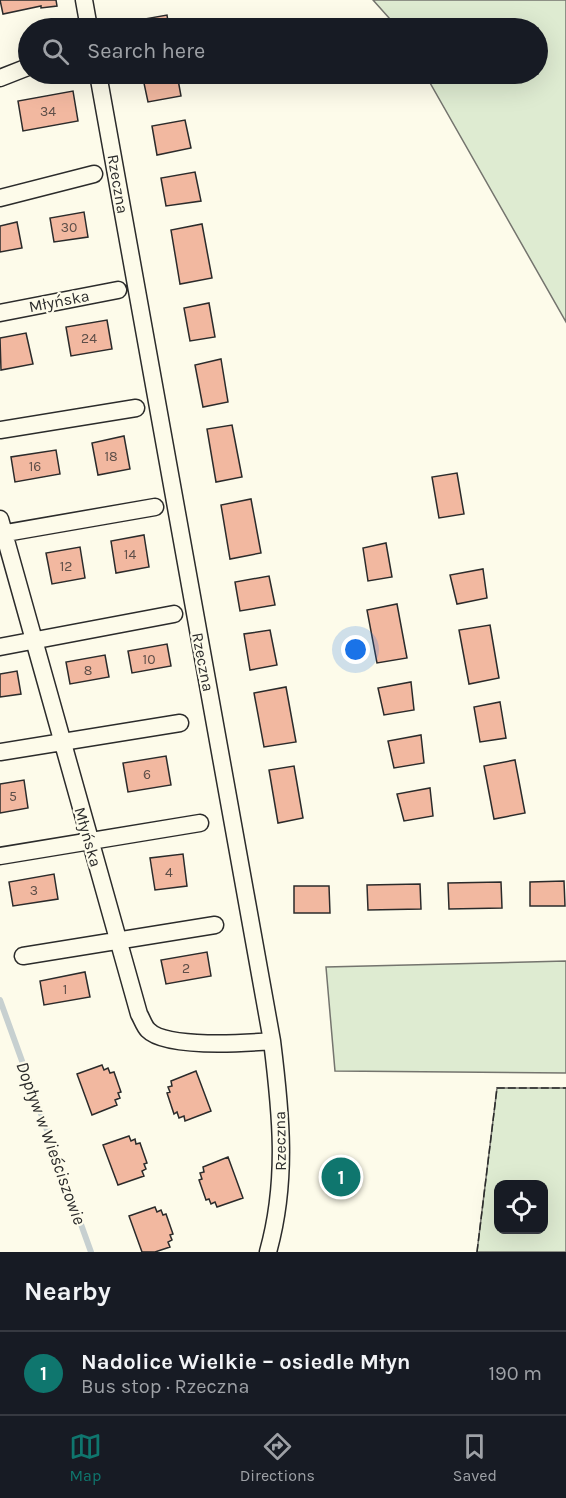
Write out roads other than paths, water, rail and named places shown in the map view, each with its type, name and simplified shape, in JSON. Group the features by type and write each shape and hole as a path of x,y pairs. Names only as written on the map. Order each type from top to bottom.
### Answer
{"street":[{"path":"84,0 87,18"},
{"path":"0,78 18,71"},
{"name":"Rzeczna","path":"100,84 272,1041 282,1150 276,1224 268,1252"},
{"path":"0,198 94,174"},
{"name":"Młyńska","path":"0,313 118,290"},
{"path":"0,430 136,408"},
{"path":"1,529 155,507"},
{"name":"Młyńska","path":"1,529 139,1014 149,1031 165,1038 193,1043 239,1044 272,1041"},
{"path":"0,647 174,614"},
{"path":"0,752 180,723"},
{"path":"0,856 200,823"},
{"path":"23,956 215,925"}],"waterway":[{"name":"Dopływ w Wieściszowie","path":"0,1000 91,1252"}],"place":[{"name":"Nadolice Wielkie – osiedle Młyn","path":"341,1177"}]}
